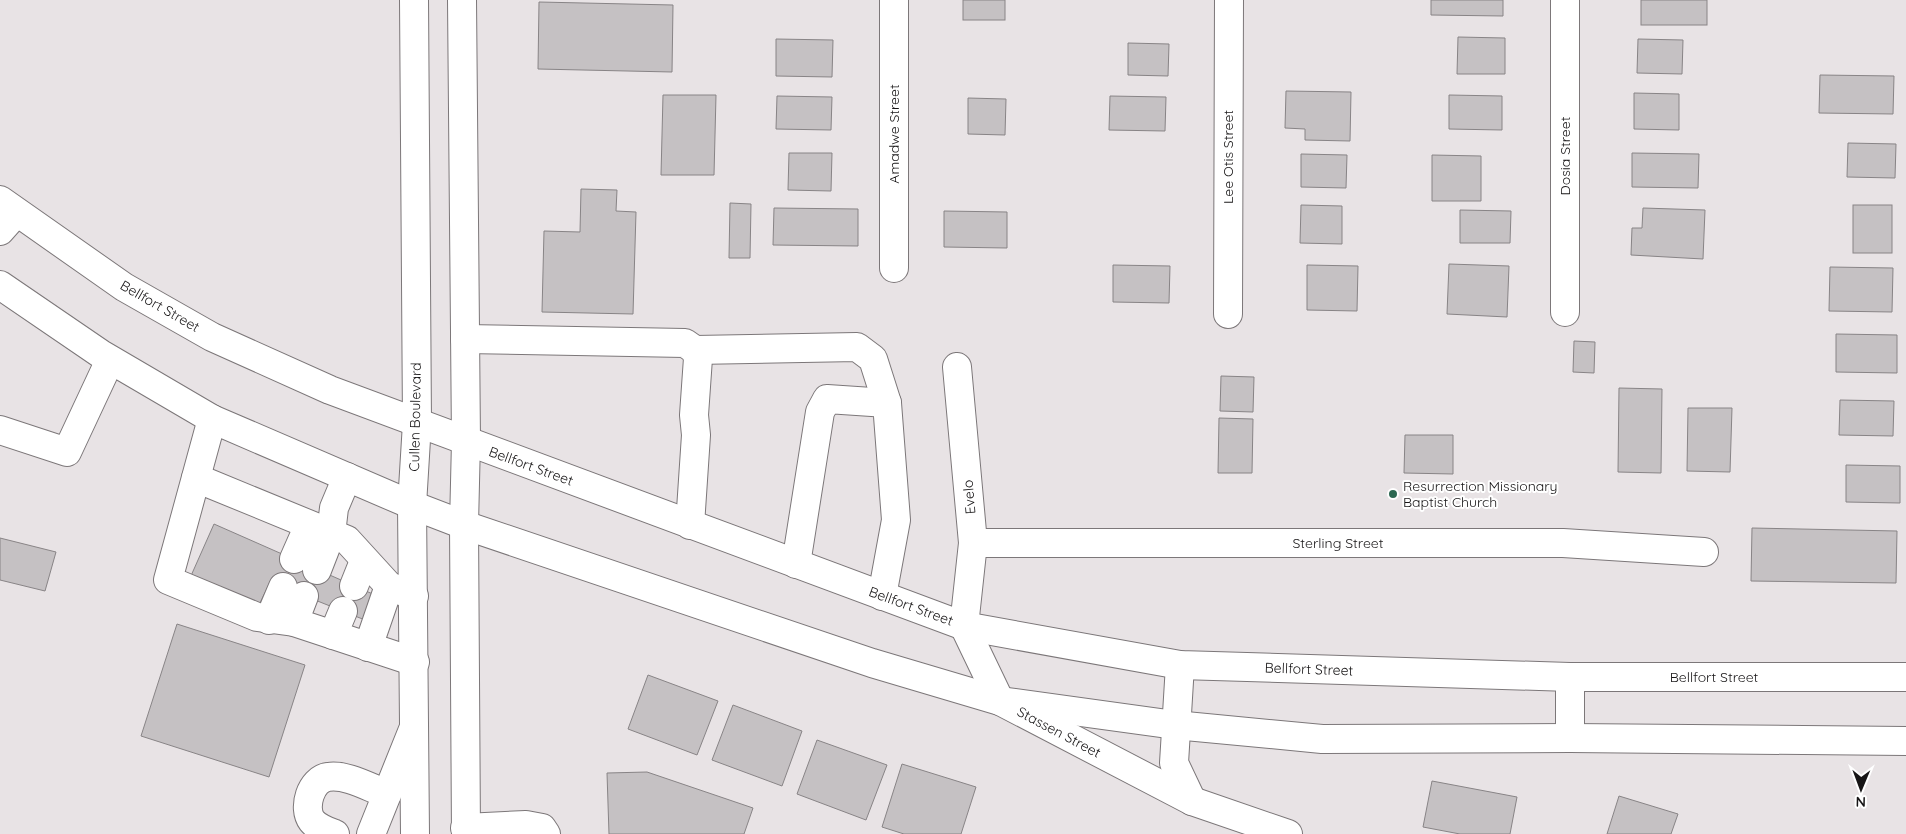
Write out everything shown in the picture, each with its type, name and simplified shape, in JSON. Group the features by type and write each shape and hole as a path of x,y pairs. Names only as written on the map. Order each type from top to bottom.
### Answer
{"main road":[{"name":"Cullen Boulevard","path":"414,0 417,422 412,505 415,662 415,834"},
{"path":"462,0 466,441 464,525 466,831 526,825 542,828 546,834"},
{"name":"Amadwe Street","path":"894,0 894,268"},
{"name":"Lee Otis Street","path":"1228,314 1229,0"},
{"name":"Dosia Street","path":"1565,0 1565,312"},
{"name":"Bellfort Street","path":"5,214 124,287 212,337 330,390 964,626 1180,665 1570,677 1906,677"},
{"path":"0,285 110,360 212,419 412,505 464,525 872,663 1000,701 1175,725 1322,739 1570,738 1906,741"},
{"path":"465,339 685,344 695,350 857,347 873,359 887,403 896,520 882,596"},
{"path":"690,525 696,435 694,415 698,358 695,350"},
{"path":"0,430 67,452 110,360"},
{"name":"Evelo","path":"957,368 973,543 964,626"},
{"path":"796,564 820,412 827,399 887,403"},
{"path":"212,419 168,580 281,621 338,623 368,647 415,662"},
{"path":"306,565 320,530 334,508 347,477"},
{"path":"196,478 347,540 359,574 414,596"},
{"name":"Sterling Street","path":"973,543 1563,543 1704,552"},
{"path":"368,647 389,586"},
{"path":"281,621 294,592"},
{"name":"Stassen Street","path":"964,626 1000,701 1192,801 1288,834"},
{"path":"1180,665 1174,763 1192,801"},
{"path":"1570,677 1570,738"},
{"path":"371,834 414,727"},
{"path":"323,832 311,820 307,807 314,787 324,777 347,780 387,794"}],"building":[{"path":"963,0 1005,0 1005,20 963,20"},
{"path":"1431,0 1503,0 1503,16 1431,15"},
{"path":"1641,0 1707,0 1707,25 1641,25"},
{"path":"539,2 673,5 672,72 538,69"},
{"path":"1458,37 1505,38 1505,74 1457,74"},
{"path":"776,39 833,40 832,77 776,76"},
{"path":"1638,39 1683,40 1682,74 1637,73"},
{"path":"1128,43 1169,44 1168,76 1128,75"},
{"path":"1820,75 1894,76 1893,114 1819,113"},
{"path":"1286,91 1351,92 1350,141 1305,140 1305,129 1285,128"},
{"path":"1634,93 1679,94 1679,130 1634,129"},
{"path":"663,95 716,95 714,175 661,175"},
{"path":"1449,95 1502,96 1502,130 1449,129"},
{"path":"777,96 832,97 831,130 776,129"},
{"path":"1110,96 1166,97 1165,131 1109,130"},
{"path":"968,98 1006,99 1005,135 968,134"},
{"path":"1848,143 1896,144 1895,178 1847,177"},
{"path":"789,153 832,153 831,191 788,190"},
{"path":"1632,153 1699,154 1698,188 1632,187"},
{"path":"1301,154 1347,155 1346,188 1301,187"},
{"path":"1432,155 1481,156 1481,201 1432,201"},
{"path":"581,189 617,190 616,211 636,212 633,314 542,312 544,231 580,232"},
{"path":"730,203 751,204 750,258 729,258"},
{"path":"1301,205 1342,206 1342,244 1300,243"},
{"path":"1853,205 1892,205 1892,253 1853,253"},
{"path":"774,208 858,209 858,246 773,245"},
{"path":"1643,208 1705,210 1703,259 1631,255 1632,228 1642,228"},
{"path":"1460,210 1511,211 1510,243 1460,243"},
{"path":"944,211 1007,212 1007,248 944,247"},
{"path":"1449,264 1509,266 1507,317 1447,314"},
{"path":"1113,265 1170,266 1169,303 1113,302"},
{"path":"1307,265 1358,266 1357,311 1307,310"},
{"path":"1830,267 1893,268 1892,312 1829,311"},
{"path":"1836,334 1897,335 1897,373 1836,372"},
{"path":"1574,341 1595,342 1594,373 1573,372"},
{"path":"1221,376 1254,377 1253,412 1220,411"},
{"path":"1619,388 1662,389 1661,473 1618,472"},
{"path":"1840,400 1894,401 1893,436 1839,435"},
{"path":"1688,408 1732,408 1730,472 1687,471"},
{"path":"1219,418 1253,419 1252,473 1218,473"},
{"path":"1405,435 1453,435 1453,474 1404,473"},
{"path":"1846,465 1900,466 1900,503 1846,502"},
{"path":"214,524 375,595 365,620 270,582 258,607 190,578"},
{"path":"1752,528 1897,531 1896,583 1751,581"},
{"path":"0,538 56,552 45,591 0,580"},
{"path":"177,624 305,665 269,777 141,736"},
{"path":"648,675 718,701 697,755 628,729"},
{"path":"733,705 802,731 782,786 712,760"},
{"path":"817,740 887,765 866,820 797,794"},
{"path":"902,764 976,787 961,834 904,834 882,827"},
{"path":"647,772 753,808 744,834 609,834 607,773"},
{"path":"1432,781 1517,797 1510,834 1460,834 1423,827"},
{"path":"1619,796 1678,814 1671,834 1607,834"}],"place":[{"name":"Resurrection Missionary Baptist Church","path":"1393,494"}]}
